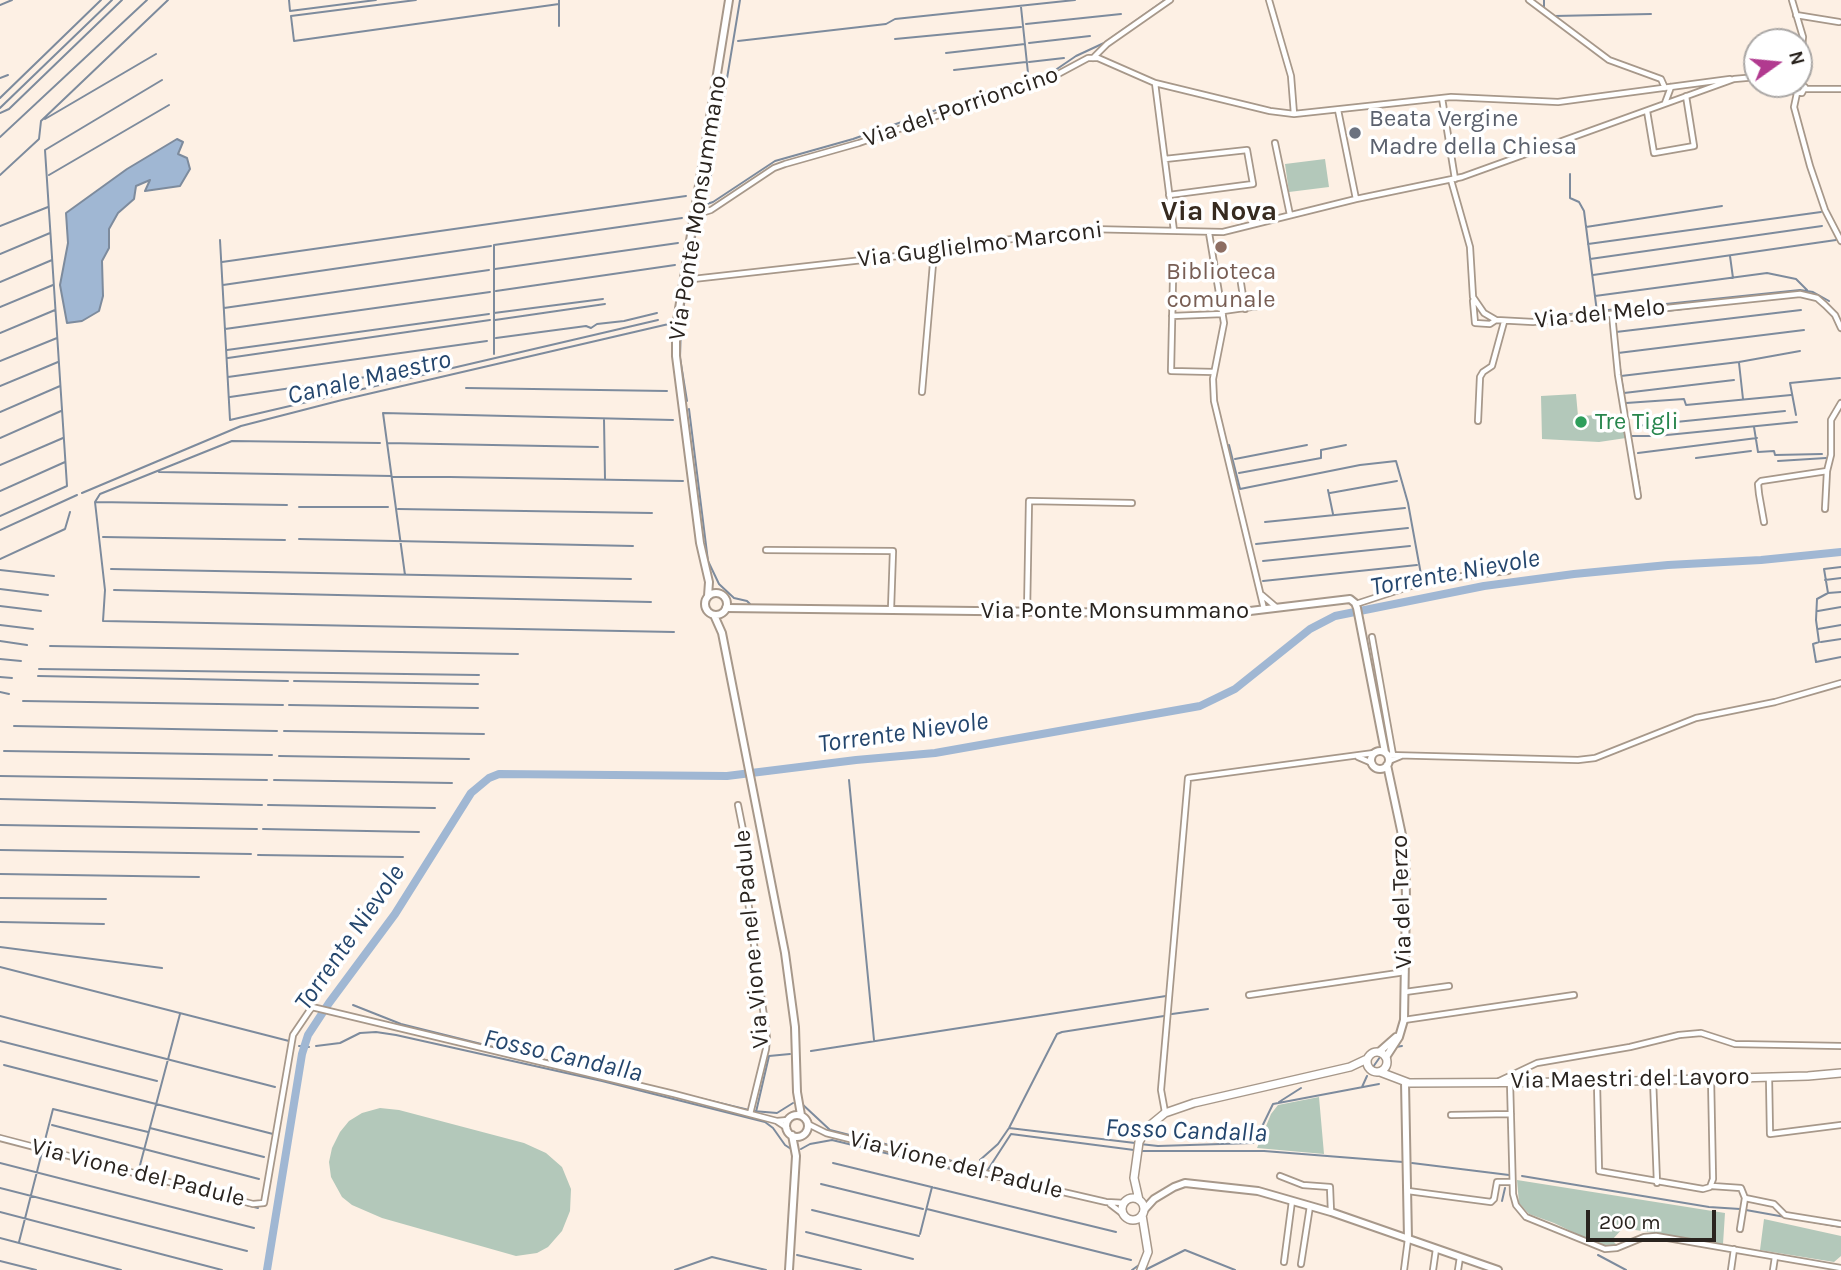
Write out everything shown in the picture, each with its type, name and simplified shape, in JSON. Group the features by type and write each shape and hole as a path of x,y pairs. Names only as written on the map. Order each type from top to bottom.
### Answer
{"main road":[{"path":"1141,1270 1147,1257 1142,1207 1135,1178 1137,1149 1144,1132 1165,1113 1194,1103 1367,1063 1373,1052 1384,1058 1402,1077 1419,1083"},
{"path":"1380,1072 1384,1058"},
{"name":"Via Maestri del Lavoro","path":"1367,1063 1373,1071 1405,1082 1419,1083 1597,1082 1841,1073"},
{"path":"1135,1178 1124,1214 1146,1242"},
{"path":"1127,1201 1142,1207"},
{"path":"1131,1220 1138,1219 1142,1207"}],"street":[{"name":"Via Ponte Monsummano","path":"709,582 700,543 676,356 676,327 729,0"},
{"name":"Via del Porrioncino","path":"695,215 711,210 763,175 785,164 859,144 1047,80 1093,58 1107,44 1170,0"},
{"path":"1269,0 1291,76 1294,114"},
{"path":"1529,0 1609,60 1661,79 1668,93"},
{"path":"1792,0 1799,28"},
{"path":"1796,15 1839,22"},
{"path":"1093,58 1155,83 1270,111 1294,114 1442,98 1558,102 1668,93 1688,95 1734,79"},
{"path":"1668,93 1691,85 1743,78"},
{"path":"1155,83 1174,231"},
{"path":"1688,95 1695,90 1691,85"},
{"path":"1813,89 1841,89"},
{"name":"Via Guglielmo Marconi","path":"684,280 934,252 1088,229 1209,233 1230,230 1356,199 1453,179 1647,111 1664,104 1668,93"},
{"path":"1647,111 1654,153 1694,146 1688,95"},
{"path":"1442,98 1453,179 1470,247 1473,297 1484,313 1496,320"},
{"path":"1796,98 1794,107 1810,166 1827,214 1841,241"},
{"path":"1338,110 1356,199"},
{"path":"1275,143 1290,215"},
{"path":"1165,159 1247,150 1253,184 1169,195"},
{"path":"1209,233 1223,313 1223,331 1213,390 1264,610"},
{"path":"922,392 934,252"},
{"path":"1240,277 1245,309"},
{"path":"1173,279 1171,371 1214,372"},
{"name":"Via del Melo","path":"1473,297 1475,323 1490,324 1496,320 1533,322 1800,294 1817,298 1825,304 1835,315 1841,328"},
{"path":"1172,316 1223,313 1258,306"},
{"path":"1612,314 1618,375 1638,496"},
{"path":"1478,421 1480,377 1482,372 1492,366 1504,322"},
{"path":"1825,509 1827,471 1831,455 1830,420 1841,403"},
{"path":"1764,522 1758,484 1761,481 1827,471"},
{"path":"1027,613 1030,501 1132,503"},
{"path":"766,550 893,551 891,609"},
{"path":"1385,756 1384,732 1357,606 1413,585 1508,571"},
{"path":"709,582 716,593 724,596 722,633"},
{"path":"709,582 706,607 714,615 722,633 790,979 795,1027 797,1092 792,1135 796,1156"},
{"path":"708,596 716,593"},
{"path":"1261,594 1277,608"},
{"path":"1250,611 1259,602 1261,594"},
{"name":"Via Ponte Monsummano","path":"725,607 1224,614 1341,599 1350,599 1357,606"},
{"path":"714,615 725,607"},
{"path":"1372,637 1384,732 1385,756 1379,769"},
{"path":"1165,1113 1161,1090 1188,778 1357,757 1432,754 1578,760 1595,758 1696,718 1775,702 1841,683"},
{"path":"1372,763 1385,756"},
{"name":"Via del Terzo","path":"1385,756 1405,849 1403,1023"},
{"path":"1357,757 1372,763 1392,784"},
{"name":"Via Vione nel Padule","path":"738,805 745,840 744,872 766,1038 766,1049 750,1115"},
{"path":"1396,851 1405,849"},
{"path":"1249,995 1405,972"},
{"path":"1405,992 1450,986"},
{"path":"1384,1058 1403,1023 1574,995"},
{"name":"Via Vione del Padule","path":"0,1138 253,1204 264,1203 293,1035 312,1007 750,1115"},
{"path":"1498,1081 1536,1063 1630,1047 1679,1035 1701,1033 1735,1044 1841,1046"},
{"path":"1769,1077 1770,1134 1841,1125"},
{"path":"1711,1078 1712,1186"},
{"path":"1653,1079 1657,1183"},
{"path":"1510,1081 1514,1201 1526,1217 1602,1248 1614,1249 1641,1238 1656,1236 1841,1268"},
{"path":"1404,1270 1408,1240 1405,1082"},
{"path":"1597,1082 1599,1171 1699,1189 1712,1186 1741,1188 1745,1200 1740,1229"},
{"path":"1451,1115 1511,1114"},
{"path":"750,1115 808,1124 796,1156 789,1270"},
{"name":"Via Vione del Padule","path":"808,1124 826,1133 1106,1202"},
{"path":"792,1135 802,1136"},
{"path":"1280,1175 1303,1185 1330,1187 1331,1212"},
{"path":"1408,1191 1491,1202 1495,1198 1497,1182 1512,1181"},
{"path":"1142,1207 1185,1183 1258,1191 1331,1212 1498,1270"},
{"path":"1284,1262 1293,1200"},
{"path":"1745,1200 1774,1204 1785,1215 1841,1224"},
{"path":"1106,1202 1127,1201"},
{"path":"1106,1202 1124,1214"},
{"path":"1301,1264 1310,1206"},
{"path":"1433,1270 1436,1249"},
{"path":"1731,1270 1734,1249"},
{"path":"1773,1270 1775,1256"},
{"path":"1458,1270 1460,1257"}],"green space":[{"path":"1325,159 1329,187 1289,192 1285,164"},
{"name":"Tre Tigli","path":"1576,394 1578,416 1620,414 1626,438 1599,442 1542,439 1541,396"},
{"path":"1319,1097 1324,1154 1257,1148 1271,1114 1278,1105"},
{"path":"380,1108 399,1110 524,1143 546,1153 562,1167 571,1189 570,1211 562,1231 548,1247 537,1253 516,1256 382,1218 352,1205 342,1197 331,1177 329,1162 332,1148 349,1121 362,1113"},
{"path":"1517,1180 1725,1213 1723,1244 1623,1228 1612,1240 1617,1245 1600,1245 1529,1214 1519,1203"},
{"path":"1764,1219 1841,1236 1841,1256 1834,1262 1760,1250"}],"water":[{"path":"177,139 183,142 178,154 187,158 190,169 180,186 145,191 150,180 136,186 134,199 118,213 109,229 109,248 102,261 103,296 99,311 82,321 67,323 60,285 68,243 66,213 127,169"}],"waterway":[{"path":"0,5 12,0"},
{"path":"0,98 101,0"},
{"path":"0,108 112,0"},
{"path":"0,113 9,109 122,0"},
{"path":"0,137 147,0"},
{"path":"0,175 39,139 41,121 168,0"},
{"path":"289,0 290,11 376,0"},
{"path":"416,0 291,16 294,41 559,4"},
{"path":"559,0 559,26"},
{"path":"706,205 740,0"},
{"path":"738,41 886,24 895,19 1075,0"},
{"path":"707,204 775,161 853,139 999,88 1051,73 1076,56 1104,43 1165,0"},
{"path":"1544,0 1544,9"},
{"path":"1021,7 1028,73 1026,80"},
{"path":"1026,24 1121,14"},
{"path":"1554,16 1651,14"},
{"path":"895,39 1021,27"},
{"path":"1029,43 1090,36"},
{"path":"946,53 1025,44"},
{"path":"45,119 156,54"},
{"path":"1029,62 1064,58"},
{"path":"954,70 1026,62"},
{"path":"0,78 8,75"},
{"path":"0,516 67,486 45,150 162,80"},
{"path":"49,175 169,105"},
{"path":"1570,174 1570,198 1579,202 1584,211 1597,312"},
{"path":"222,262 686,196"},
{"path":"1586,227 1722,206"},
{"path":"0,226 48,207"},
{"path":"1588,244 1821,212"},
{"path":"494,354 494,245 682,218"},
{"path":"690,269 697,224"},
{"path":"1590,259 1822,226"},
{"path":"0,254 50,233"},
{"path":"220,240 230,420 658,320"},
{"path":"1593,275 1836,240"},
{"path":"495,269 678,243"},
{"path":"223,285 491,246"},
{"path":"1730,256 1733,278"},
{"path":"0,282 52,260"},
{"path":"496,291 675,265"},
{"path":"224,308 489,270"},
{"path":"1595,296 1767,273 1796,279 1807,290"},
{"path":"0,307 53,285"},
{"path":"1541,317 1800,290 1813,292 1829,301"},
{"path":"225,329 490,292"},
{"path":"686,292 681,323 680,358 687,401"},
{"path":"494,313 603,299"},
{"path":"495,320 605,304"},
{"path":"1615,321 1618,317 1715,305"},
{"path":"0,333 55,310"},
{"path":"1616,332 1801,310"},
{"path":"496,338 586,326 591,328 597,324 657,313"},
{"path":"227,350 489,314"},
{"path":"228,358 490,320"},
{"name":"Canale Maestro","path":"82,493 241,426 673,323"},
{"path":"1618,353 1804,330"},
{"path":"0,361 57,338"},
{"path":"228,377 487,341"},
{"path":"1621,376 1739,362 1800,351"},
{"path":"1618,354 1624,397"},
{"path":"0,386 58,362"},
{"path":"1739,363 1743,399"},
{"path":"230,397 441,366"},
{"path":"1796,415 1790,383 1840,378"},
{"path":"1624,393 1734,380"},
{"path":"0,412 60,386"},
{"path":"466,388 667,391"},
{"path":"1626,403 1684,399 1686,405 1791,395"},
{"path":"689,409 708,561 719,584 734,598 750,604"},
{"path":"0,438 61,411"},
{"path":"1636,426 1785,411"},
{"path":"405,575 383,413 673,420"},
{"path":"1626,413 1640,491"},
{"path":"604,419 605,479"},
{"path":"1631,436 1657,436 1797,422"},
{"path":"1754,427 1758,452 1774,451 1775,455 1822,454"},
{"path":"0,465 63,438"},
{"path":"1638,453 1757,438"},
{"path":"380,443 232,441 100,494 95,502 105,590 103,621 674,632"},
{"path":"387,443 598,447"},
{"path":"1229,445 1240,489 1360,465 1396,461 1408,503 1422,580"},
{"path":"1235,459 1307,445"},
{"path":"1239,473 1321,458 1321,450 1346,445"},
{"path":"1696,458 1751,451"},
{"path":"1778,461 1826,458"},
{"path":"0,491 65,462"},
{"path":"159,472 683,481"},
{"path":"1330,493 1397,481"},
{"path":"1328,490 1333,514"},
{"name":"Canale Maestro","path":"0,530 77,495"},
{"path":"96,502 287,505"},
{"path":"299,507 388,507"},
{"path":"1265,522 1405,508"},
{"path":"398,509 652,513"},
{"path":"0,559 65,529 70,512"},
{"path":"1256,544 1408,528"},
{"path":"103,537 285,540"},
{"path":"299,539 633,546"},
{"path":"1263,561 1410,546"},
{"name":"Torrente Nievole","path":"267,1270 302,1054 308,1035 395,914 471,793 489,778 499,774 727,776 935,753 1200,706 1235,689 1310,629 1335,616 1484,586 1574,574 1841,552"},
{"path":"1263,581 1417,565"},
{"path":"1841,567 1824,569 1828,593 1817,599 1819,642 1813,644 1816,662 1841,657"},
{"path":"111,569 631,579"},
{"path":"0,570 54,576"},
{"path":"1825,580 1841,578"},
{"path":"0,589 48,595"},
{"path":"114,590 651,602"},
{"path":"1828,593 1841,592"},
{"path":"0,606 41,611"},
{"path":"1818,611 1841,607"},
{"path":"0,625 33,629"},
{"path":"1818,629 1841,625"},
{"path":"1821,642 1841,639"},
{"path":"0,641 27,645"},
{"path":"50,646 518,654"},
{"path":"0,659 21,661"},
{"path":"39,669 479,675"},
{"path":"38,676 288,681"},
{"path":"0,677 12,678"},
{"path":"294,681 478,684"},
{"path":"0,692 9,694"},
{"path":"23,701 283,705"},
{"path":"289,705 478,708"},
{"path":"14,726 277,731"},
{"path":"284,731 484,734"},
{"path":"4,751 272,755"},
{"path":"279,756 469,759"},
{"path":"0,776 267,780"},
{"path":"274,780 452,783"},
{"path":"849,780 874,1040"},
{"path":"0,799 262,805"},
{"path":"268,805 435,808"},
{"path":"0,825 257,829"},
{"path":"263,829 419,832"},
{"path":"0,850 251,854"},
{"path":"258,855 403,857"},
{"path":"0,874 199,877"},
{"path":"0,898 106,899"},
{"path":"0,922 104,924"},
{"path":"0,947 162,968"},
{"name":"Fosso Candalla","path":"0,967 289,1041"},
{"path":"811,1051 1166,996"},
{"path":"353,1005 401,1024 666,1090"},
{"path":"1172,1014 1208,1009"},
{"path":"139,1169 180,1014"},
{"path":"0,1016 275,1087"},
{"path":"980,1160 998,1144 1009,1128 1057,1034 1164,1016"},
{"name":"Fosso Candalla","path":"316,1046 340,1043 360,1033 396,1035 602,1081 765,1122 791,1149"},
{"path":"0,1041 157,1081"},
{"name":"Fosso Candalla","path":"299,1046 309,1047"},
{"path":"1396,1047 1402,1046"},
{"path":"756,1112 769,1056 790,1054"},
{"path":"1373,1067 1380,1057"},
{"path":"4,1065 273,1134"},
{"path":"1362,1087 1367,1076"},
{"path":"1140,1144 1158,1146 1253,1143 1273,1104 1379,1084"},
{"path":"1279,1102 1301,1088"},
{"path":"678,1093 749,1110"},
{"path":"753,1111 777,1113 793,1103"},
{"path":"801,1103 830,1130 973,1164"},
{"path":"44,1144 53,1109 148,1132"},
{"path":"52,1125 259,1179"},
{"path":"150,1128 264,1157"},
{"path":"1009,1128 1135,1143"},
{"name":"Fosso Candalla","path":"987,1171 1011,1134 1134,1150"},
{"name":"Fosso Candalla","path":"801,1149 810,1144 832,1140 983,1175"},
{"name":"Fosso Candalla","path":"1139,1151 1264,1151 1403,1162"},
{"path":"19,1242 42,1152"},
{"path":"0,1163 254,1228"},
{"path":"833,1163 1116,1232"},
{"name":"Fosso Candalla","path":"1412,1163 1509,1175"},
{"name":"Fosso Candalla","path":"1522,1176 1709,1207 1740,1209"},
{"path":"821,1184 923,1209"},
{"path":"920,1234 932,1187"},
{"path":"0,1188 247,1251"},
{"path":"1502,1201 1505,1188"},
{"path":"212,1196 258,1208"},
{"path":"927,1209 1131,1260"},
{"path":"812,1210 919,1236"},
{"name":"Fosso Candalla","path":"1746,1210 1841,1227"},
{"path":"0,1212 222,1270"},
{"path":"806,1232 913,1259"},
{"path":"0,1238 121,1270"},
{"path":"1147,1269 1185,1250 1235,1270"},
{"path":"797,1255 861,1270"},
{"path":"1598,1255 1626,1270"},
{"path":"675,1270 712,1257 766,1270"},
{"path":"0,1261 36,1270"},
{"path":"1132,1270 1139,1265"}],"place":[{"name":"Beata Vergine Madre della Chiesa","path":"1355,133"},
{"name":"Biblioteca comunale","path":"1221,247"},
{"name":"Tre Tigli","path":"1581,422"}],"district":[{"name":"Via Nova","path":"1219,212"}]}
